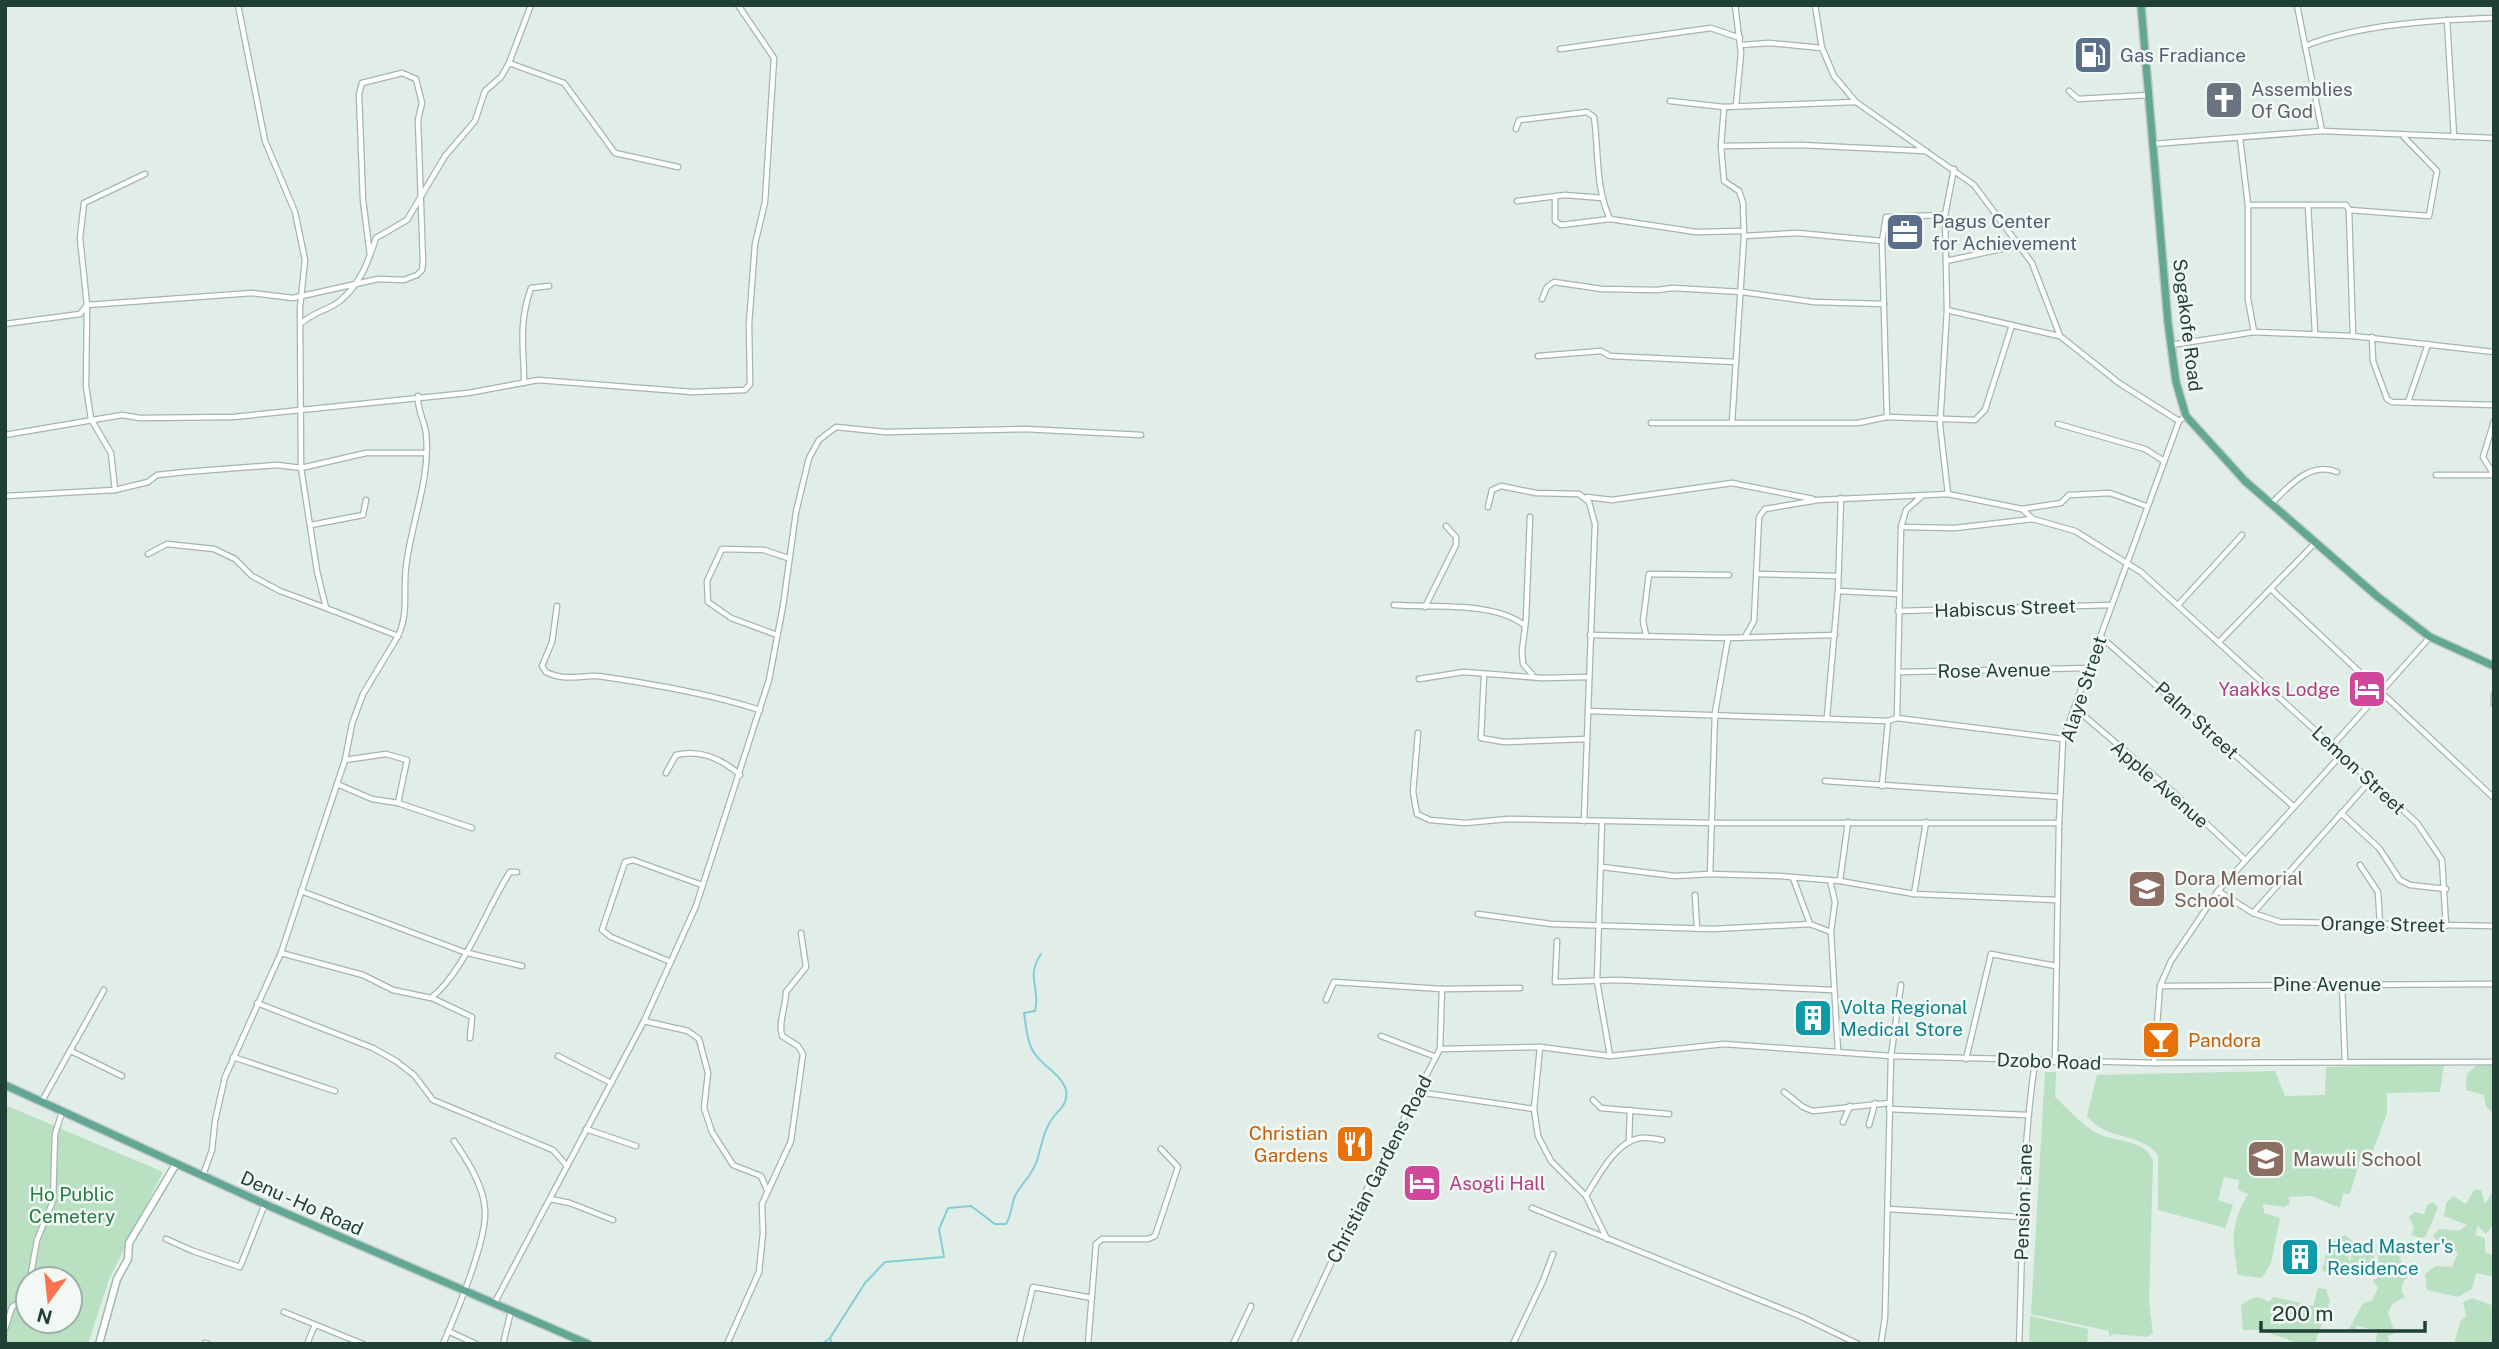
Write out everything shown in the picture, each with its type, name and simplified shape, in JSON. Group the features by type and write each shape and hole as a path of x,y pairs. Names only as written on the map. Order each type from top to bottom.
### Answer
{"main road":[{"name":"Sogakofe Road","path":"2141,5 2171,345 2182,418 2271,504 2378,597 2430,637 2494,666"},
{"name":"Denu - Ho Road","path":"5,1085 265,1204 588,1344"}],"street":[{"path":"238,5 265,141 295,212 305,260 302,293 301,468 326,608"},
{"path":"303,323 312,313 343,299 354,283 366,274 376,238 407,220 445,156 475,121 485,91 501,77 531,5"},
{"path":"5,435 122,415 140,418 233,417 300,408 468,393 538,380 693,393 745,390 750,384 749,324 755,244 765,202 774,58 738,5"},
{"path":"1735,5 1741,45 1736,106"},
{"path":"1815,5 1822,48 1834,76 1856,102 1974,185 2020,245 2043,286 2060,336"},
{"path":"2297,5 2322,131"},
{"path":"2305,46 2322,40 2447,20 2494,18"},
{"path":"2447,20 2454,137"},
{"path":"1560,49 1711,28 1740,38"},
{"path":"1741,45 1769,43 1822,48"},
{"path":"509,63 564,83 615,153 678,167"},
{"path":"5,324 80,314 87,305 252,293 293,298 302,293 354,283 377,279 404,280 418,275 422,270 418,120 422,103 416,79 402,73 362,83 359,111 363,200 370,255"},
{"path":"2069,91 2078,99 2150,95"},
{"path":"1670,101 1724,107 1856,102"},
{"path":"1724,107 1721,146 1724,181 1739,191 1743,203 1744,233 1732,423"},
{"path":"1516,129 1519,120 1531,117 1587,112 1594,117 1597,168 1610,219"},
{"path":"2152,144 2322,131 2404,137 2494,138"},
{"path":"2240,137 2248,205 2248,299 2254,332"},
{"path":"2248,205 2340,203 2349,210 2430,216 2437,171 2404,137"},
{"path":"1721,146 1801,145 1929,152"},
{"path":"1948,494 1940,417 1947,310 1945,215 1954,169"},
{"path":"115,490 111,453 91,419 86,386 87,305 80,238 84,203 145,174"},
{"path":"1517,201 1565,195 1603,198"},
{"path":"1555,197 1555,221 1561,225 1610,219 1696,232 1798,233 1882,241"},
{"path":"2308,205 2315,333"},
{"path":"2349,210 2353,336"},
{"path":"1887,417 1882,241 1886,217 1945,215"},
{"path":"1946,261 2020,245"},
{"path":"1542,299 1547,287 1554,282 1602,289 1673,288 1742,292 1814,302 1884,304"},
{"path":"524,383 520,331 526,303 531,288 549,286"},
{"path":"1947,310 2060,336 2119,383 2182,418"},
{"path":"1651,423 1858,423 1887,417 1980,418 2012,325"},
{"path":"2171,345 2254,332 2315,333 2494,352"},
{"path":"2372,337 2373,360 2387,399 2392,402 2494,405"},
{"path":"2408,402 2428,344"},
{"path":"1538,356 1601,351 1610,356 1736,362"},
{"path":"203,1176 212,1150 220,1096 233,1057 281,953 345,760 352,724 363,694 404,624 406,567 422,495 425,453 426,432 417,407 418,396"},
{"name":"Alaye Street","path":"2055,1062 2063,739 2146,506 2182,418"},
{"path":"2494,421 2483,457 2494,475"},
{"path":"2058,425 2145,449 2164,461"},
{"path":"494,1304 644,1021 703,885 760,710 778,635 788,558 809,458 819,440 836,427 885,432 1025,429 1141,435"},
{"path":"5,496 115,490 148,482 157,475 185,472 277,465 301,468 366,453 425,453"},
{"path":"2271,504 2298,478 2322,468 2337,472"},
{"path":"2435,475 2494,475"},
{"path":"1488,507 1492,490 1501,486 1612,500 1732,483 1818,500"},
{"path":"1746,635 1754,621 1761,512 1818,500 1948,494 2022,509 2061,503 2069,495 2110,493 2146,506"},
{"path":"1584,821 1595,524 1586,497"},
{"path":"1898,718 1901,527 1906,510 1921,497"},
{"path":"1827,717 1839,591 1841,498"},
{"path":"311,525 363,515 366,500"},
{"path":"2022,509 2033,519"},
{"path":"1530,517 1523,664 1533,675"},
{"path":"1901,527 1955,528 2033,519"},
{"name":"Lemon Street","path":"2033,519 2075,531 2127,562 2178,605 2417,823 2442,860 2446,888 2446,926"},
{"path":"1424,607 1456,545 1456,537 1446,526"},
{"path":"2178,605 2242,535"},
{"path":"2219,642 2315,543"},
{"path":"148,554 167,544 214,548 235,559 252,576 398,636"},
{"path":"778,635 732,618 708,602 705,594 707,581 722,549 764,550 788,558"},
{"path":"1646,635 1643,613 1649,574 1729,575"},
{"path":"1757,574 1838,576"},
{"path":"2272,590 2494,798"},
{"path":"1839,591 1898,594"},
{"path":"1394,605 1484,609 1516,618 1524,625"},
{"name":"Habiscus Street","path":"1898,611 2111,605"},
{"path":"557,606 552,642 542,666 551,675 582,680 603,676 706,695 760,710"},
{"path":"1590,635 1728,638 1746,635 1835,635"},
{"name":"Palm Street","path":"2100,636 2293,806"},
{"path":"2333,745 2430,637"},
{"path":"1710,874 1715,713 1728,638"},
{"name":"Rose Avenue","path":"1900,672 2089,668"},
{"path":"1419,679 1464,672 1483,675 1533,675 1542,678 1589,677"},
{"path":"1483,675 1481,738 1504,742 1587,739"},
{"path":"2494,695 2494,704"},
{"name":"Apple Avenue","path":"2075,708 2173,792 2245,860"},
{"path":"1588,711 1715,713 1888,721 1898,718 2063,739"},
{"path":"1882,786 1888,721"},
{"path":"1418,733 1413,792 1417,814 1430,820 1465,823 1508,819 1713,823 2059,823"},
{"path":"666,773 676,755 684,753 714,757 726,762 740,775"},
{"path":"345,760 386,754 407,760 398,803"},
{"path":"2154,1063 2160,985 2171,961 2218,891 2342,754"},
{"path":"2253,913 2371,780"},
{"path":"1825,781 2060,797"},
{"path":"337,784 372,799 398,803 472,828"},
{"path":"2341,813 2379,848 2400,880 2410,885 2446,888"},
{"path":"1602,821 1597,981 1610,1056"},
{"path":"1840,881 1849,821"},
{"path":"1914,894 1927,822"},
{"path":"671,962 611,937 602,930 625,862 634,860 703,885"},
{"path":"2360,865 2378,892 2380,925"},
{"path":"1602,867 1675,876 1710,874 1830,880 1914,894 2057,900"},
{"path":"432,998 442,988 510,872 517,872"},
{"path":"1792,877 1810,924"},
{"path":"1830,880 1835,902 1831,932 1838,1051"},
{"path":"301,891 464,952 522,965"},
{"name":"Orange Street","path":"2218,891 2253,913 2280,922 2494,926"},
{"path":"1695,895 1698,929"},
{"path":"1478,915 1551,924 1698,929 1810,924 1831,932"},
{"path":"727,1344 758,1272 763,1233 762,1204 793,1133 803,1054 782,1036 780,1026 787,1004 786,992 806,967 801,933"},
{"path":"1557,941 1555,982 1597,981 1833,990"},
{"path":"281,953 363,975 393,990 432,998 472,1017 470,1038"},
{"path":"1966,1059 1991,954 2056,966"},
{"path":"1326,1000 1334,982 1442,989 1520,988"},
{"path":"2342,984 2346,1062"},
{"name":"Pine Avenue","path":"2160,985 2494,984"},
{"path":"1881,1344 1888,1209 1891,1056 1901,985"},
{"path":"42,1102 104,989"},
{"name":"Christian Gardens Road","path":"1293,1344 1332,1261 1351,1231 1363,1197 1440,1049 1442,989"},
{"path":"257,1003 373,1048 414,1075 433,1100 553,1150 567,1166"},
{"path":"644,1021 688,1031 699,1039 708,1073 704,1108 712,1132 733,1164 761,1176 767,1191"},
{"path":"1381,1036 1436,1057"},
{"name":"Dzobo Road","path":"1440,1049 1540,1047 1610,1056 1724,1044 1891,1056 2035,1062 2494,1062"},
{"path":"1540,1047 1534,1125 1541,1145 1560,1170 1587,1196 1608,1240"},
{"path":"71,1051 122,1076"},
{"path":"558,1056 611,1083"},
{"path":"233,1057 335,1091"},
{"name":"Pension Lane","path":"2019,1344 2021,1217 2027,1184 2027,1115 2035,1062"},
{"path":"1418,1092 1534,1109"},
{"path":"1784,1093 1813,1111 1875,1103 2027,1115"},
{"path":"1594,1100 1601,1108 1669,1114"},
{"path":"1869,1125 1875,1103"},
{"path":"1843,1122 1850,1106"},
{"path":"1629,1142 1630,1110"},
{"path":"33,1265 37,1240 53,1200 55,1134 62,1112"},
{"path":"586,1129 636,1146"},
{"path":"1587,1196 1607,1164 1629,1142 1640,1138 1662,1140"},
{"path":"443,1344 464,1292 485,1210 473,1172 454,1141"},
{"path":"1088,1344 1098,1240 1148,1239 1159,1231 1178,1167 1161,1149"},
{"path":"99,1344 117,1279 128,1259 129,1243 176,1164"},
{"path":"550,1199 570,1203 613,1220"},
{"path":"166,1238 240,1267 265,1204"},
{"path":"1532,1208 1802,1317 1858,1344"},
{"path":"1888,1209 2021,1217"},
{"path":"1513,1344 1553,1254"},
{"path":"1019,1344 1033,1287 1092,1298"},
{"path":"5,1329 14,1306"},
{"path":"1233,1344 1251,1306"},
{"path":"503,1344 511,1311"},
{"path":"284,1312 363,1344"},
{"path":"307,1344 315,1325"},
{"path":"448,1331 476,1344"}],"green space":[{"path":"2489,1063 2494,1067 2494,1115 2486,1106 2484,1095 2466,1090 2467,1074 2476,1066"},
{"path":"2444,1064 2440,1092 2387,1093 2387,1113 2371,1156 2361,1156 2350,1194 2343,1193 2340,1208 2312,1196 2288,1197 2290,1203 2285,1207 2263,1204 2264,1213 2280,1218 2271,1263 2262,1278 2238,1275 2234,1252 2235,1224 2248,1194 2238,1190 2239,1180 2224,1177 2218,1200 2233,1205 2225,1228 2158,1210 2158,1155 2141,1142 2105,1130 2087,1116 2097,1075 2275,1071 2285,1096 2325,1095 2326,1067"},
{"path":"2045,1072 2056,1072 2055,1097 2087,1127 2104,1136 2143,1148 2153,1161 2149,1303 2153,1333 2148,1337 2113,1334 2109,1337 2109,1331 2031,1314"},
{"name":"Ho Public Cemetery","path":"5,1105 163,1172 109,1279 88,1344 5,1344"},
{"path":"2494,1189 2494,1224 2486,1234 2478,1226 2475,1235 2485,1238 2485,1252 2494,1256 2494,1277 2476,1273 2472,1289 2458,1297 2427,1290 2425,1274 2436,1266 2452,1267 2458,1253 2438,1243 2433,1235 2440,1229 2459,1231 2467,1225 2444,1216 2446,1203 2453,1196 2466,1204 2474,1190 2481,1190 2485,1204"},
{"path":"2433,1202 2438,1207 2426,1236 2421,1238 2411,1235 2414,1227 2409,1217 2415,1212 2424,1214 2427,1205"},
{"path":"2345,1235 2355,1244 2376,1250 2371,1268 2350,1263 2352,1267 2341,1267 2330,1275 2322,1270 2330,1243"},
{"path":"2385,1246 2398,1252 2407,1279 2404,1280 2401,1291 2405,1297 2392,1304 2388,1313 2395,1333 2388,1336 2390,1344 2375,1344 2378,1331 2357,1326 2354,1333 2349,1329 2363,1303 2372,1301 2378,1288 2373,1280 2380,1277 2378,1254"},
{"path":"2318,1288 2326,1289 2330,1301 2315,1344 2302,1344 2260,1330 2243,1330 2241,1305 2248,1300 2258,1298 2268,1302 2274,1297 2313,1306"},
{"path":"2472,1298 2494,1306 2494,1344 2454,1344 2460,1322 2466,1316 2463,1302"},
{"path":"2030,1316 2088,1329 2087,1344 2029,1344"}],"waterway":[{"path":"832,1344 830,1338 865,1283 885,1262 944,1257 939,1229 948,1208 971,1206 995,1224 1006,1224 1016,1194 1038,1158 1047,1127 1066,1100 1064,1085 1032,1050 1027,1034 1024,1013 1035,1011 1034,970 1041,954"},
{"path":"822,1344 830,1338"}],"place":[{"name":"Gas Fradiance","path":"2093,55"},
{"name":"Assemblies Of God","path":"2224,100"},
{"name":"Pagus Center for Achievement","path":"1905,232"},
{"name":"Yaakks Lodge","path":"2367,689"},
{"name":"Dora Memorial School","path":"2147,889"},
{"name":"Volta Regional Medical Store","path":"1813,1018"},
{"name":"Pandora","path":"2161,1040"},
{"name":"Christian Gardens","path":"1355,1144"},
{"name":"Mawuli School","path":"2266,1159"},
{"name":"Asogli Hall","path":"1422,1183"},
{"name":"Head Master's Residence","path":"2300,1257"}]}
